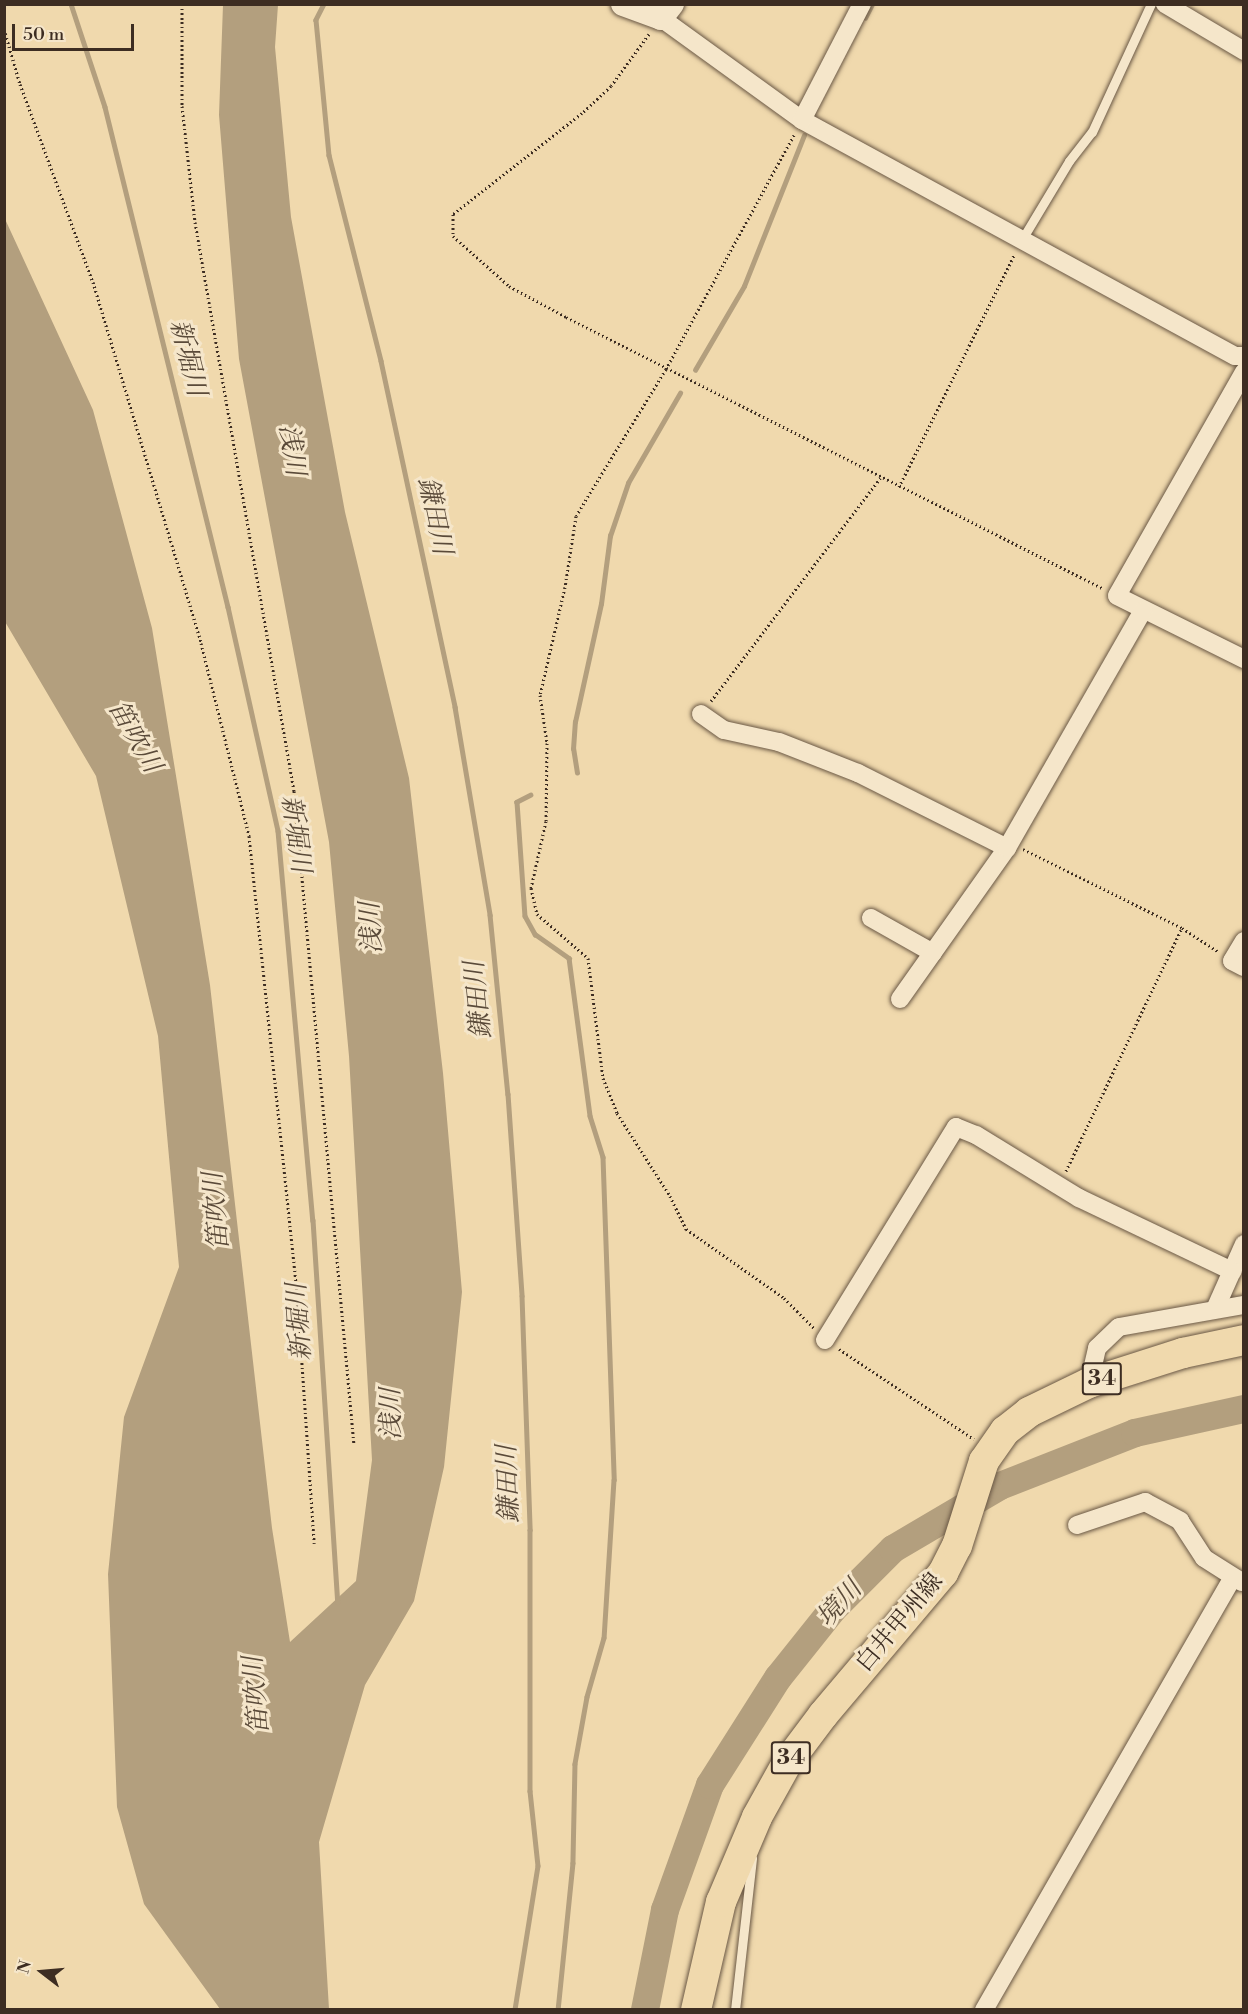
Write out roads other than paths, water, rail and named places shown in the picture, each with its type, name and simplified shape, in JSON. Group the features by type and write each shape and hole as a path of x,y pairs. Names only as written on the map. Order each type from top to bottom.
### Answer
{"main road":[{"name":"白井甲州線","path":"696,2010 721,1902 757,1817 787,1763 862,1667 921,1604 957,1546 988,1454 1005,1431 1029,1412 1089,1383 1184,1353 1244,1340"}],"street":[{"path":"623,4 666,11 802,120 1235,356 1244,356"},
{"path":"802,120 862,4"},
{"path":"1165,4 1244,51"},
{"path":"1244,372 1117,596 1143,611 1244,658"},
{"path":"900,999 1007,848 1143,611"},
{"path":"701,714 724,730 779,742 858,773 1007,848"},
{"path":"871,918 933,953"},
{"path":"1238,964 1244,941"},
{"path":"825,1340 956,1127 976,1135 1059,1186 1232,1271"},
{"path":"1216,1308 1244,1244"},
{"path":"1089,1383 1097,1348 1119,1327 1216,1308 1244,1305"},
{"path":"984,2010 1238,1580 1204,1558 1180,1521 1145,1502 1077,1525"}],"lane":[{"path":"1021,241 1069,161 1092,132 1151,4"},
{"path":"735,2010 757,1817"}],"water":[{"path":"223,5 278,5 275,47 291,217 345,512 409,778 443,1073 462,1292 444,1467 414,1601 365,1685 319,1842 329,2009 220,2009 144,1904 117,1807 108,1574 124,1417 179,1267 158,1036 96,776 4,620 5,219 93,410 152,628 210,985 272,1528 290,1642 356,1581 372,1460 349,1056 329,842 239,359 219,115"}],"waterway":[{"name":"新堀川","path":"71,4 105,107 228,607 278,831 313,1220 338,1602"},
{"name":"鎌田川","path":"324,4 316,20 329,155 381,361 455,707 490,915 508,1094 522,1296 530,1530 530,1791 538,1866 515,2010"},
{"path":"865,18 872,4"},
{"path":"695,370 744,286 804,135"},
{"path":"577,773 573,749 575,722 601,604 610,536 628,483 680,393"},
{"path":"531,795 517,802 525,916 535,934 569,958 590,1116 603,1157 614,1480 604,1638 587,1697 575,1764 573,1863 558,2010"},
{"name":"境川","path":"645,2010 665,1910 710,1785 778,1678 833,1609 893,1549 1000,1486 1135,1433 1244,1409"}],"water label":[{"name":"浅川","path":"291,450"},
{"name":"笛吹川","path":"134,737"},
{"name":"浅川","path":"372,928"},
{"name":"笛吹川","path":"217,1211"},
{"name":"浅川","path":"392,1414"},
{"name":"笛吹川","path":"257,1695"}]}
